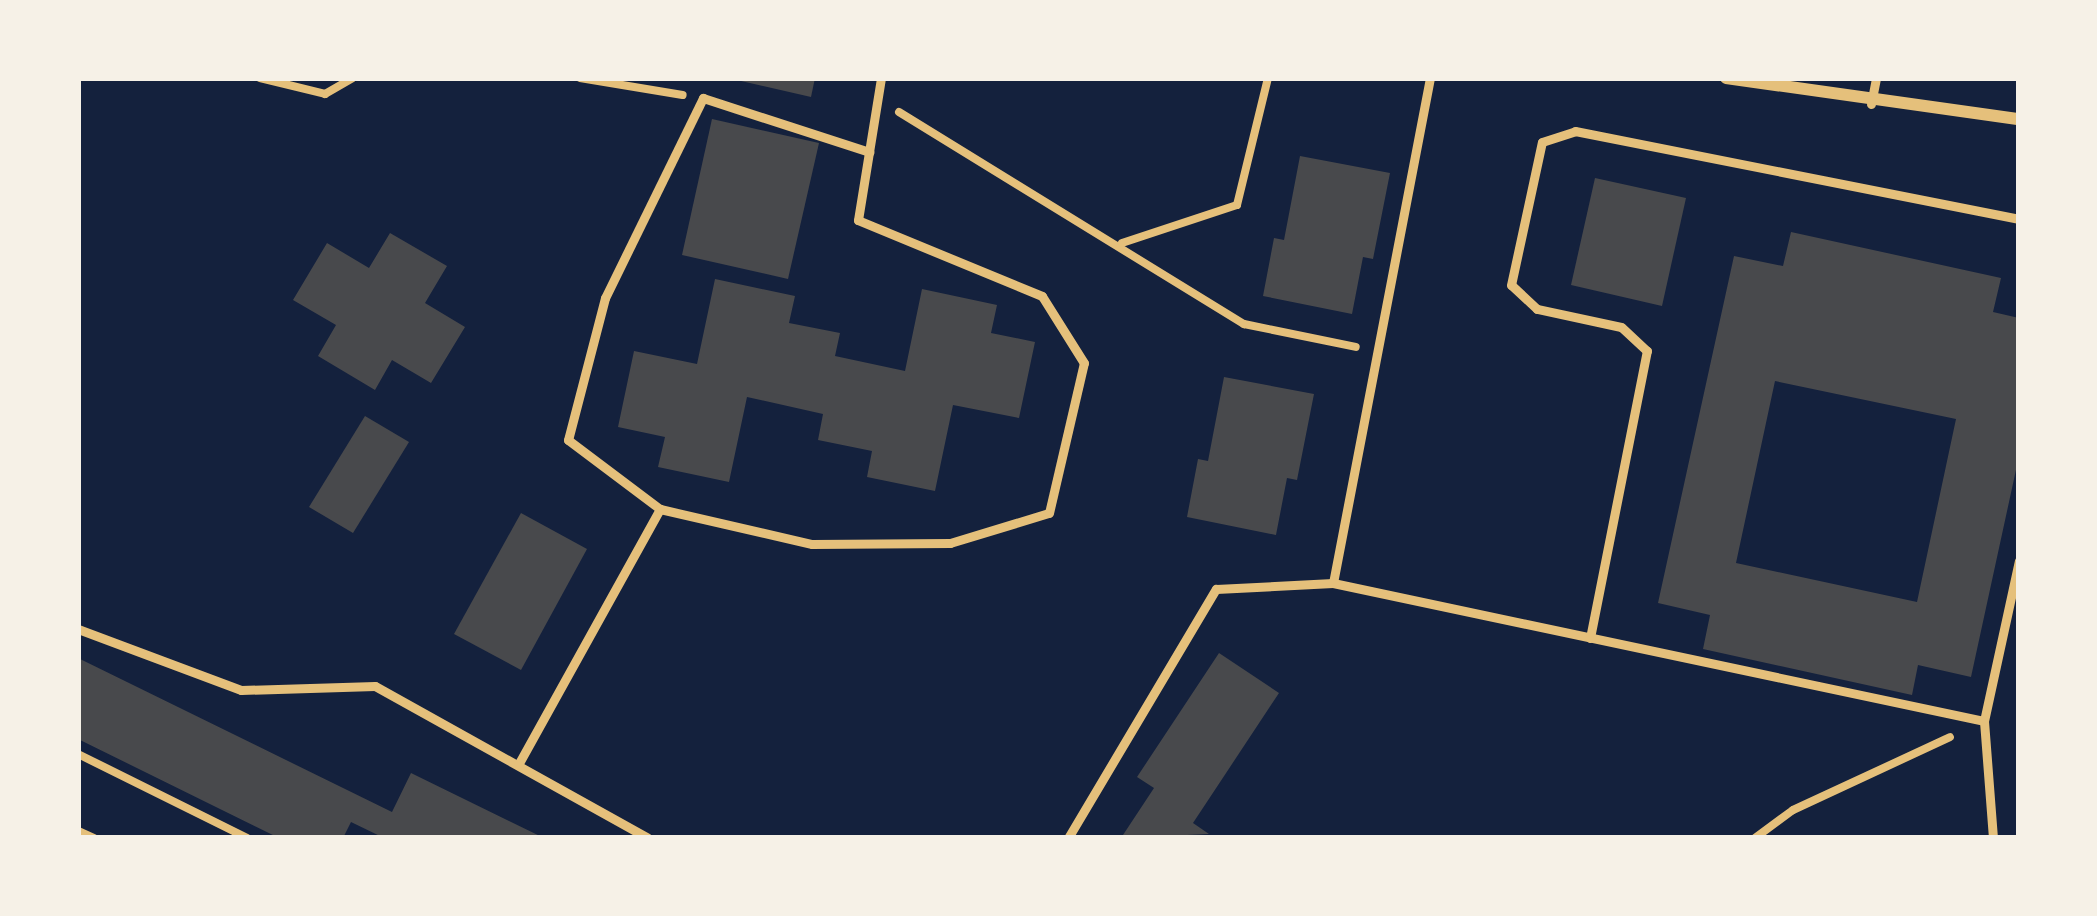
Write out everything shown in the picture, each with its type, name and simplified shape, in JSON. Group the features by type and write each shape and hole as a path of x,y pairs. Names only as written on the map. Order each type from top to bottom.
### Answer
{"street":[{"path":"1726,78 1871,104 2019,119"}],"lane":[{"path":"869,152 703,98 605,298 568,440 660,509 812,544 950,542 1049,513 1084,363 1042,296 858,220 869,152 880,78"},
{"path":"1333,584 1430,78"},
{"path":"1871,104 1876,78"},
{"path":"1590,638 1648,351 1622,327 1537,309 1511,285 1542,142 1575,131 2019,219"},
{"path":"518,765 660,509"},
{"path":"1993,838 1984,722 2019,561"},
{"path":"1068,838 1216,589 1333,584 1984,722"},
{"path":"78,629 242,690 375,686 648,838"},
{"path":"78,831 93,838"}],"path":[{"path":"260,78 325,94 353,78"},
{"path":"580,78 703,98"},
{"path":"1121,243 1238,205 1268,78"},
{"path":"877,99 1121,243 1244,324 1379,351"},
{"path":"1755,838 1793,810 1984,722"},
{"path":"78,754 247,838"}],"building":[{"path":"728,78 815,78 811,97"},
{"path":"712,119 819,143 788,279 682,255"},
{"path":"1300,156 1390,173 1373,259 1363,257 1352,314 1263,296 1274,238 1284,240"},
{"path":"1595,178 1686,198 1662,306 1571,285"},
{"path":"1791,232 2001,278 1993,312 2019,318 2019,456 1971,677 1918,665 1912,695 1703,649 1710,615 1658,603 1734,256 1783,266","holes":["1775,381 1956,419 1917,602 1736,563"]},
{"path":"390,233 447,266 425,303 465,327 431,383 392,360 375,390 318,356 336,325 293,300 327,243 369,268"},
{"path":"715,279 795,296 789,323 840,333 835,356 905,371 922,289 997,305 991,333 1035,342 1019,418 953,405 935,491 867,477 872,451 818,440 823,414 747,397 729,482 658,467 665,437 618,427 634,351 697,364"},
{"path":"1224,377 1314,394 1297,480 1287,478 1276,535 1187,517 1198,459 1208,461"},
{"path":"365,416 409,442 353,533 309,507"},
{"path":"521,513 587,549 521,670 454,634"},
{"path":"1219,653 1279,693 1193,823 1209,834 1121,838 1154,788 1137,777"},
{"path":"78,658 392,812 411,773 544,838 384,838 351,822 343,838 279,838 78,739"}]}
